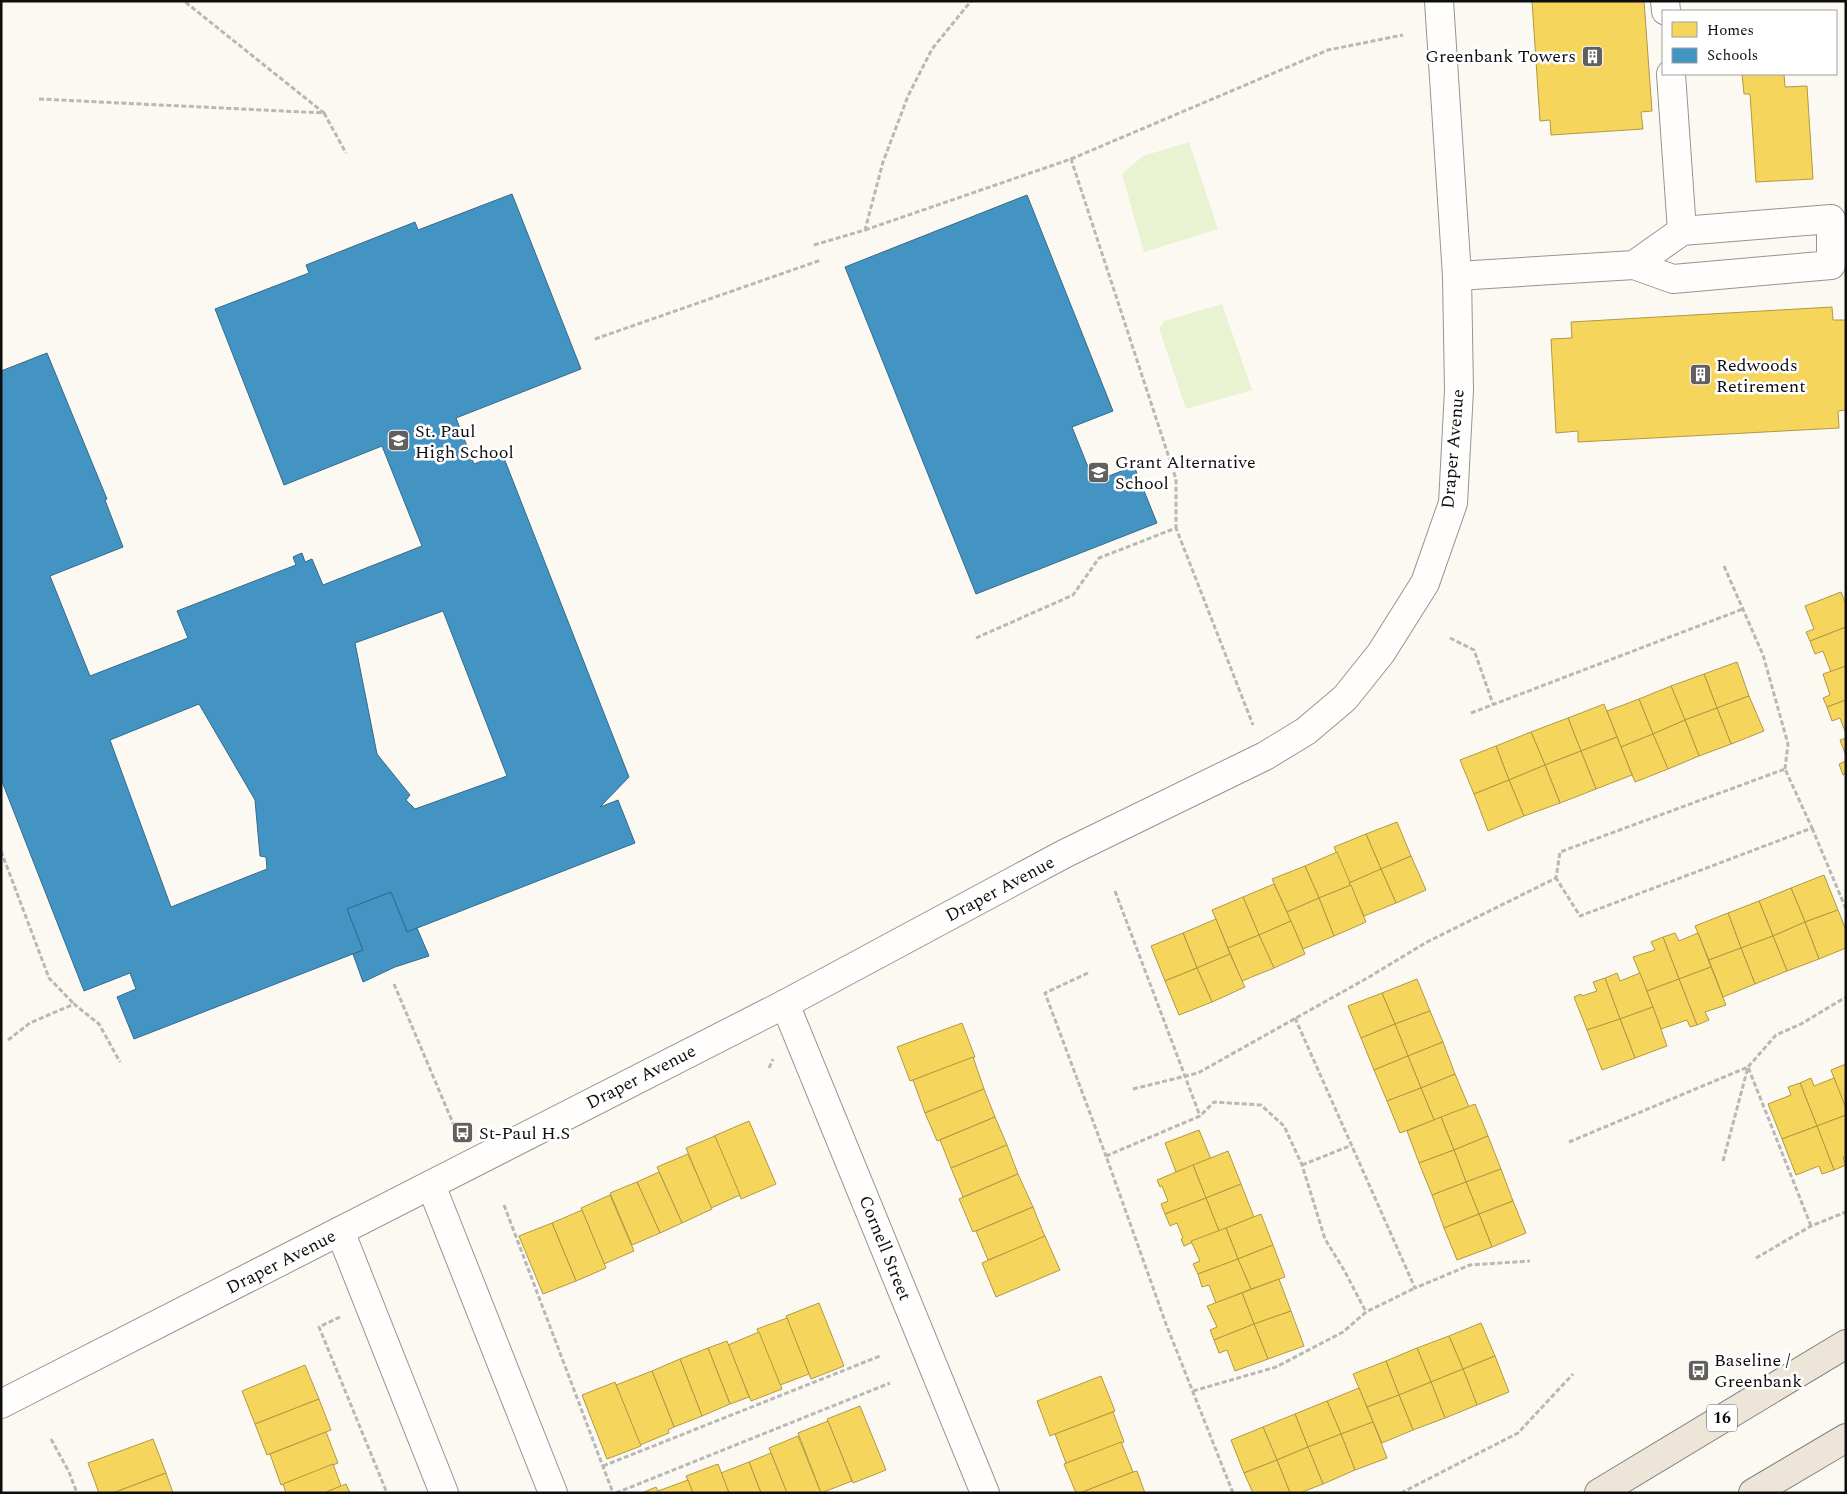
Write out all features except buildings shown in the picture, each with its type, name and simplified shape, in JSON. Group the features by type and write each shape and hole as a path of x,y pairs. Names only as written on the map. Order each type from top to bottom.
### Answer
{"main road":[{"name":"16","path":"1599,1493 1846,1344"},
{"path":"1753,1493 1846,1438"}],"street":[{"name":"Draper Avenue","path":"1,1404 785,1004 1064,854 1265,756 1306,731 1345,698 1381,653 1425,583 1453,503 1459,390 1457,276 1438,1"},
{"path":"1671,75 1682,231"},
{"path":"1457,276 1634,266 1673,279 1831,266 1831,219 1682,231 1634,266"},
{"name":"Cornell Street","path":"785,1004 985,1493"},
{"path":"431,1185 553,1493"},
{"path":"340,1231 444,1493"}],"path":[{"path":"184,1 324,113 346,153"},
{"path":"865,230 883,162 908,96 932,49 971,1"},
{"path":"814,245 865,230 1071,159 1328,50 1403,35"},
{"path":"39,99 324,113"},
{"path":"1071,159 1176,480 1176,528 1265,756"},
{"path":"596,339 821,260"},
{"path":"976,638 1073,595 1099,558 1176,528"},
{"path":"1724,566 1763,655 1788,744 1785,769 1846,910"},
{"path":"1471,713 1743,609"},
{"path":"1450,638 1474,650 1494,704"},
{"path":"1785,769 1560,852 1556,878 1580,916 1812,828"},
{"path":"1,851 49,978 74,1004 99,1024 120,1062"},
{"path":"1133,1088 1198,1073 1428,942 1556,878"},
{"path":"1115,891 1200,1116"},
{"path":"1088,973 1045,993 1166,1324 1233,1493"},
{"path":"394,984 470,1165"},
{"path":"1569,1142 1748,1067 1776,1035 1801,1024 1846,998"},
{"path":"8,1040 30,1023 74,1004"},
{"path":"1295,1018 1415,1288"},
{"path":"1723,1161 1748,1067"},
{"path":"1748,1067 1811,1226"},
{"path":"1106,1156 1200,1116 1214,1102 1260,1105 1284,1126 1302,1165 1325,1239 1366,1312"},
{"path":"1302,1165 1352,1145"},
{"path":"504,1205 615,1493 890,1383"},
{"path":"1756,1258 1811,1226 1846,1212"},
{"path":"1193,1391 1276,1367 1343,1332 1366,1312 1415,1288 1470,1265 1530,1261"},
{"path":"346,1314 319,1326 387,1493"},
{"path":"603,1466 880,1356"},
{"path":"1401,1493 1518,1433 1572,1374"},
{"path":"51,1439 69,1472 77,1493"}],"green space":[{"path":"1189,142 1218,229 1144,252 1122,174 1143,156"},
{"path":"1222,304 1252,390 1186,409 1159,328 1165,321"}],"place":[{"name":"Greenbank Towers","path":"1592,56"},
{"name":"Redwoods Retirement","path":"1700,375"},
{"name":"St. Paul High School","path":"399,441"},
{"name":"Grant Alternative School","path":"1099,472"},
{"name":"St-Paul H.S","path":"463,1133"},
{"name":"Baseline / Greenbank","path":"1698,1370"}]}
